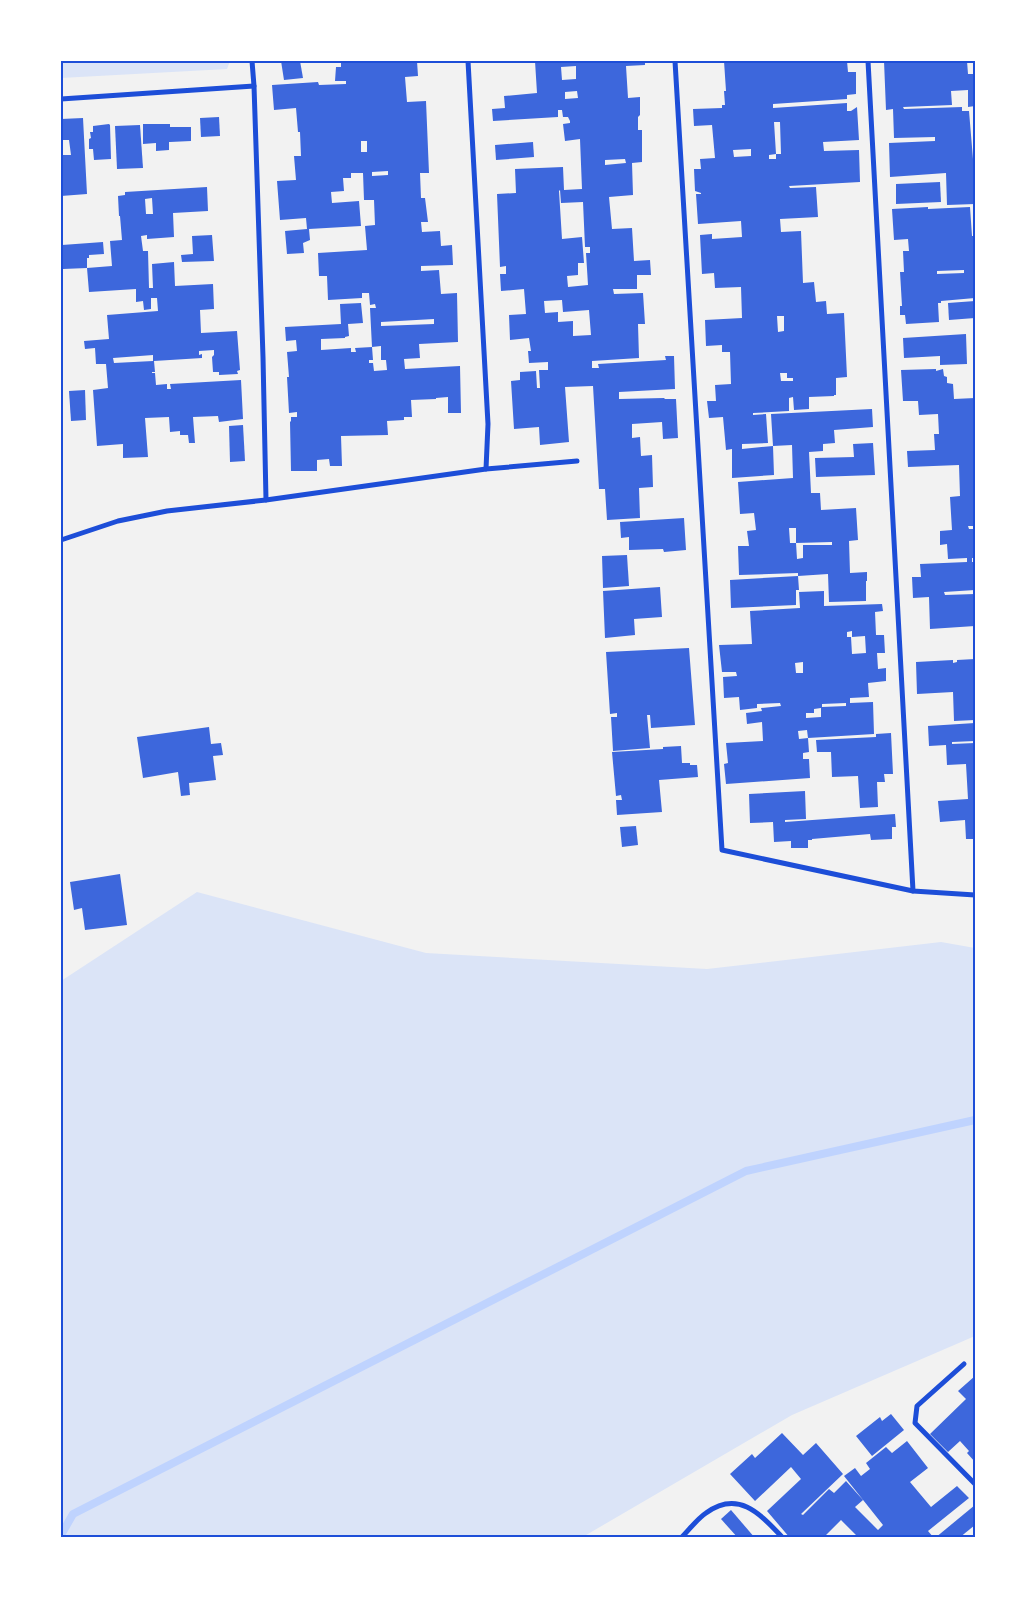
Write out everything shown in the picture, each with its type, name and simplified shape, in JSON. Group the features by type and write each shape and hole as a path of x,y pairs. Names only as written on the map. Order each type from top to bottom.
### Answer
{"street":[{"path":"252,61 263,357 266,500"},
{"path":"468,61 488,424 486,469"},
{"path":"675,61 722,850 913,891 975,895"},
{"path":"868,61 913,891"},
{"path":"61,100 254,86"},
{"path":"61,540 118,521 167,511 266,500 486,469 577,461"},
{"path":"964,1364 916,1406 915,1423 975,1484"},
{"path":"681,1538 706,1513 718,1506 731,1502 745,1505 762,1517 783,1538"}],"shaded area":[{"path":"61,61 230,61 227,69 61,78"},
{"path":"197,892 426,953 707,969 941,942 975,948 975,1336 792,1415 581,1538 61,1538 61,981"}],"building":[{"path":"281,61 300,61 303,78 284,80"},
{"path":"341,61 417,61 418,76 405,77 407,102 426,101 429,173 420,173 421,198 425,198 428,222 421,222 422,232 440,231 441,246 452,245 453,265 421,266 421,271 439,270 441,294 457,293 458,342 419,344 420,358 404,359 405,369 460,366 461,413 448,413 448,397 411,400 412,417 404,417 404,420 387,421 388,435 341,436 342,466 330,466 329,459 317,460 317,471 291,471 290,422 291,417 297,417 297,412 289,413 287,352 297,351 296,340 286,341 285,327 341,324 340,304 361,303 363,323 348,324 349,336 345,338 321,339 321,350 351,348 351,352 356,352 355,348 372,347 370,308 376,308 375,304 370,305 369,293 362,293 362,298 328,300 327,276 319,276 318,253 367,250 365,226 375,225 374,200 364,200 363,173 351,173 351,178 343,178 344,191 331,192 332,203 359,201 361,226 309,229 310,240 303,243 304,253 287,254 285,231 307,229 306,218 280,220 277,181 296,180 294,156 301,156 300,132 298,132 296,108 274,110 272,85 318,82 319,85 346,84 346,81 335,81 336,67 341,67","holes":["361,141 367,141 367,152 361,152","388,171 388,175 372,176 372,172","434,319 434,324 381,326 381,322","381,346 381,360 386,360 387,370 374,371 373,363 369,363 369,360 373,360 372,347"]},
{"path":"535,61 645,61 645,65 626,66 628,98 640,97 638,130 642,130 642,162 632,163 633,195 609,197 612,229 632,228 634,261 650,260 651,275 637,275 637,289 613,289 614,294 643,293 645,324 638,324 639,358 592,361 592,368 599,368 598,364 666,360 665,356 674,356 675,389 619,392 619,399 676,399 678,438 663,439 662,422 632,424 632,438 640,437 641,456 652,455 653,487 639,488 640,518 607,520 605,489 599,489 593,386 565,387 569,442 540,445 539,427 514,429 511,381 520,380 520,372 536,371 537,388 540,388 539,370 548,370 548,362 529,363 528,351 531,351 529,338 510,340 509,315 526,314 524,289 501,291 500,274 506,274 506,266 500,267 497,194 516,193 515,169 563,167 564,190 582,189 580,139 565,141 563,124 570,123 570,121 568,117 563,117 562,110 558,110 558,117 493,121 492,109 505,108 504,96 537,93","holes":["576,66 576,79 562,80 561,67","577,91 578,98 565,99 565,92","625,159 626,163 605,165 605,160","560,190 561,203 583,202 585,247 590,247 590,253 586,253 588,285 568,287 567,276 578,275 578,263 584,263 582,237 562,239","562,300 563,312 589,310 591,335 573,336 573,321 558,322 558,312 545,313 544,301"]},
{"path":"724,61 847,61 848,72 856,72 856,94 847,95 847,99 773,104 773,108 847,103 847,111 857,107 859,140 823,142 824,151 859,150 860,182 789,186 790,188 816,187 818,217 780,219 781,232 801,231 803,283 814,282 816,302 826,301 827,314 844,313 847,377 836,378 836,395 809,397 809,409 794,410 793,397 789,398 789,411 753,413 753,415 766,414 768,443 742,444 742,449 773,446 774,475 732,478 732,449 726,450 723,417 709,418 707,401 716,401 715,385 731,384 730,352 722,352 722,345 706,346 705,320 742,318 741,287 715,288 714,273 702,274 700,235 712,234 712,239 742,237 741,221 698,224 696,194 701,193 695,191 694,169 701,169 700,159 715,158 712,125 694,126 693,109 722,108 722,105 725,105 724,91 726,91","holes":["774,122 780,122 781,154 776,154","751,149 751,156 734,157 733,150","776,154 776,159 769,159 769,155","777,316 784,316 784,331 778,332","780,373 787,373 787,378 793,378 793,381 781,381"]},
{"path":"884,61 967,61 968,74 975,74 975,106 968,107 968,90 951,91 952,105 903,107 904,109 962,107 962,111 969,111 975,204 947,205 946,173 890,177 889,143 935,141 935,137 894,138 893,109 886,110"},
{"path":"219,117 220,136 201,137 200,118"},
{"path":"83,118 87,194 61,196 61,155 71,155 69,140 61,140 61,119"},
{"path":"109,124 111,159 94,160 93,149 89,149 90,132 93,132 93,126"},
{"path":"143,124 170,124 170,127 191,127 191,141 169,142 169,150 156,151 156,143 143,144"},
{"path":"140,125 143,168 117,169 115,126"},
{"path":"533,142 534,157 496,160 495,145"},
{"path":"940,182 941,202 896,204 896,184"},
{"path":"207,187 208,211 173,213 174,237 147,239 147,235 141,236 143,251 148,251 149,288 153,288 152,264 174,262 175,286 213,284 214,309 200,310 201,333 237,331 240,370 237,371 238,374 219,375 219,372 213,372 212,357 214,350 199,351 199,355 202,354 202,358 154,361 155,372 152,373 155,373 156,385 167,384 167,389 171,389 170,384 241,380 243,419 219,422 218,416 193,417 195,443 189,443 188,435 180,435 180,431 170,432 169,417 145,418 148,457 123,458 123,444 97,446 93,390 108,388 106,364 96,364 95,348 85,349 84,341 109,339 107,315 158,311 157,298 151,298 151,309 144,310 143,301 136,302 136,289 89,292 87,268 112,266 110,241 122,240 118,196 125,195 125,192","holes":["152,198 153,214 146,214 145,199","153,355 153,361 114,363 113,358"]},
{"path":"970,207 972,236 975,236 975,298 941,301 941,303 938,303 939,322 906,324 905,315 900,315 900,306 902,306 900,272 904,272 903,251 909,251 908,239 894,240 892,209","holes":["964,270 964,273 937,274 937,271"]},
{"path":"212,235 214,261 182,262 181,255 193,254 192,236"},
{"path":"103,242 104,254 89,255 89,258 87,258 87,268 63,269 62,245"},
{"path":"975,301 975,318 949,320 948,303"},
{"path":"966,334 967,364 940,365 940,356 904,358 903,338"},
{"path":"936,369 936,371 943,369 944,376 947,377 947,383 953,384 954,399 975,398 975,526 968,526 969,529 975,529 975,558 972,558 972,562 975,562 975,590 944,592 945,595 975,594 975,626 930,629 929,597 913,598 912,577 921,577 920,564 967,562 967,558 948,559 947,544 940,545 940,531 952,530 950,497 960,496 959,465 908,467 907,451 935,450 934,434 939,434 938,414 919,415 918,401 903,401 901,370"},
{"path":"85,390 86,420 71,421 69,391"},
{"path":"872,409 873,427 834,430 835,443 823,444 823,451 809,452 811,493 820,493 821,510 856,508 858,540 849,541 850,573 867,572 866,601 829,602 828,574 798,576 798,573 739,575 738,546 749,546 747,531 756,530 754,513 740,514 738,482 793,478 792,445 773,446 771,414","holes":["789,528 796,528 796,543 790,543","832,542 832,545 803,545 803,558 797,559 796,543"]},
{"path":"243,425 245,461 230,462 229,426"},
{"path":"873,443 875,475 816,477 815,458 854,457 853,444"},
{"path":"684,518 686,550 664,552 663,549 629,550 629,537 621,538 620,522"},
{"path":"627,555 629,586 603,588 602,556"},
{"path":"798,576 799,590 796,590 796,605 731,608 730,580"},
{"path":"660,587 662,617 634,619 635,635 605,638 603,591"},
{"path":"824,591 824,606 882,604 883,611 875,612 876,635 884,635 885,653 877,653 878,669 886,668 886,681 868,683 869,697 850,698 850,703 873,702 874,734 808,738 809,752 803,753 803,759 809,759 810,778 726,784 724,764 728,763 726,743 763,741 762,722 747,724 746,713 762,711 761,708 781,706 780,703 757,704 757,708 740,710 739,697 724,698 723,677 737,676 736,672 722,672 719,645 752,644 750,611 800,608 799,592","holes":["852,631 852,637 865,636 866,653 852,654 851,637 847,637 847,632","803,662 803,673 796,673 795,663","846,703 846,706 822,707 822,704","821,708 821,717 806,718 806,713 814,713 814,709","807,730 808,738 799,739 798,731"]},
{"path":"689,648 695,725 651,728 650,715 647,715 650,748 613,751 611,717 617,717 617,713 610,714 606,652"},
{"path":"975,659 975,720 954,721 953,692 917,694 916,662 953,660 953,663 957,662 957,660"},
{"path":"975,723 975,741 952,742 952,744 975,743 975,839 966,839 965,820 940,822 938,801 968,799 966,764 947,765 946,745 929,746 928,726"},
{"path":"209,727 211,744 221,743 223,755 213,756 216,780 189,783 190,795 181,796 178,772 143,778 137,737"},
{"path":"891,733 893,774 884,774 885,782 877,782 878,807 860,808 858,776 832,777 831,752 817,752 816,740 876,737 876,734"},
{"path":"681,746 682,763 697,765 698,777 659,780 662,812 617,815 616,800 622,800 621,795 616,796 612,752"},
{"path":"805,791 806,819 785,820 785,822 895,814 896,827 892,827 892,839 871,840 870,834 812,839 808,840 808,848 791,848 791,841 774,842 773,822 750,823 749,794"},
{"path":"636,826 638,845 622,847 620,827"},
{"path":"120,874 127,925 85,930 82,908 74,910 70,882"},
{"path":"975,1376 975,1462 967,1453 969,1451 960,1441 948,1452 930,1434 966,1399 958,1391"},
{"path":"891,1414 904,1430 872,1456 856,1436 880,1417 882,1421"},
{"path":"782,1433 803,1455 816,1443 843,1474 801,1514 803,1515 829,1489 834,1493 846,1481 863,1500 855,1507 878,1530 883,1525 844,1476 855,1468 861,1476 870,1469 866,1463 886,1447 892,1453 907,1441 928,1468 910,1482 931,1507 957,1486 969,1498 928,1531 934,1538 859,1538 841,1520 823,1538 790,1538 767,1511 801,1479 791,1467 755,1501 730,1474 752,1454 755,1458"},
{"path":"975,1505 975,1525 959,1538 935,1538"},
{"path":"731,1510 755,1538 738,1538 721,1519"}],"waterway":[{"path":"61,1535 73,1514 746,1171 975,1120"}]}
